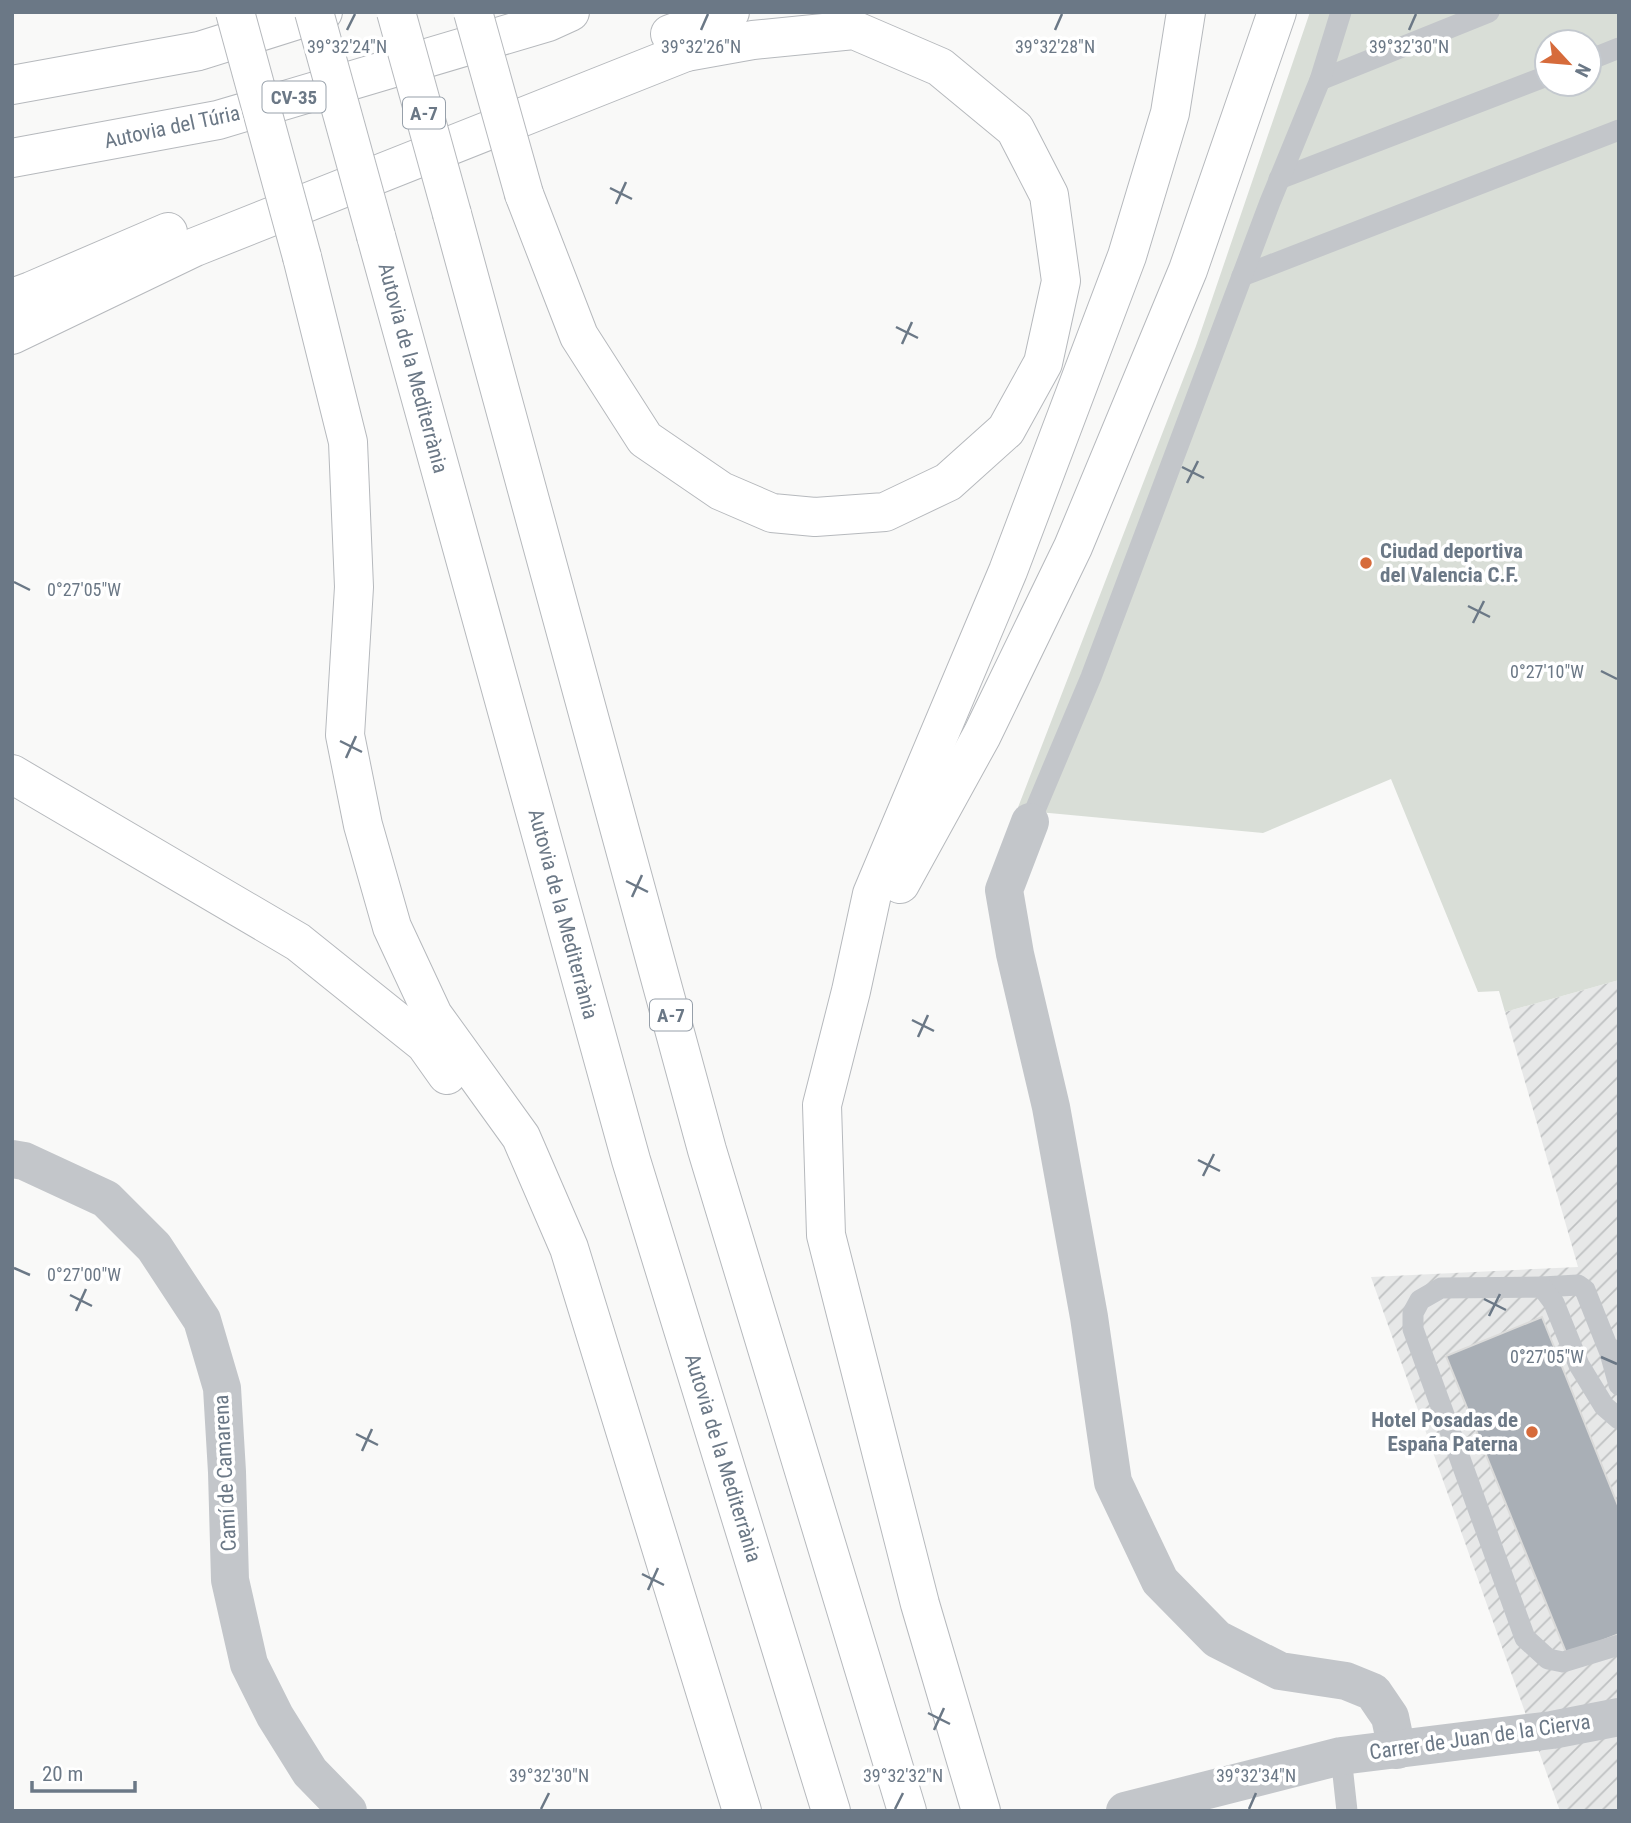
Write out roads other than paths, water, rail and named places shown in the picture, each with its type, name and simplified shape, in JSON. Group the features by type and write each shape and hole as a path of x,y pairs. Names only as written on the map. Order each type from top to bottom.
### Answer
{"highway":[{"path":"235,12 302,257 348,443 354,587 345,734 363,825 392,927 433,1015 520,1137 569,1248 743,1811"},
{"name":"Autovia de la Mediterrània","path":"314,12 631,1160 831,1811"},
{"path":"12,85 199,51 323,12"},
{"name":"A-7","path":"396,12 708,1150 907,1811"},
{"path":"473,12 524,194 579,336 645,439 720,491 772,513 815,517 885,512 948,482 1006,430 1042,363 1061,281 1049,195 1015,129 940,67 854,30 753,40 686,52"},
{"name":"Autovia del Túria","path":"12,158 218,120 535,26 570,12"},
{"path":"12,298 182,226 730,12"},
{"path":"12,335 195,247 686,52 761,12"},
{"path":"981,1811 920,1604 826,1235 822,1105 872,894 1008,571 1127,256 1170,113 1186,12"},
{"path":"851,991 892,898 982,735 1078,534 1188,270 1277,12"},
{"path":"12,774 298,942 425,1044 569,1248"}],"street":[{"path":"1030,822 1004,891 1015,954 1054,1120 1089,1317 1113,1482 1160,1580 1217,1639 1280,1671 1346,1681 1373,1692 1390,1717 1397,1750"},
{"name":"Camí de Camarena","path":"12,1159 24,1161 107,1199 154,1247 202,1320 222,1388 230,1580 249,1664 275,1716 310,1772 348,1811"},
{"name":"Carrer de Juan de la Cierva","path":"1341,1756 1552,1730 1619,1717"},
{"path":"1125,1811 1341,1756"}],"lane":[{"path":"1030,822 1091,677 1279,179 1320,80 1341,12"},
{"path":"1320,80 1489,12"},
{"path":"1279,179 1533,81"},
{"path":"1242,276 1619,130"},
{"path":"1619,1385 1610,1353 1585,1290 1578,1284 1441,1288 1420,1300 1413,1314 1413,1329 1525,1638 1548,1658 1563,1662 1619,1645"},
{"path":"1542,1287 1554,1303 1579,1365 1604,1406 1619,1419"},
{"path":"1341,1756 1347,1811"}],"place":[{"name":"Ciudad deportiva del Valencia C.F.","path":"1366,563"},
{"name":"Hotel Posadas de España Paterna","path":"1532,1432"}]}
